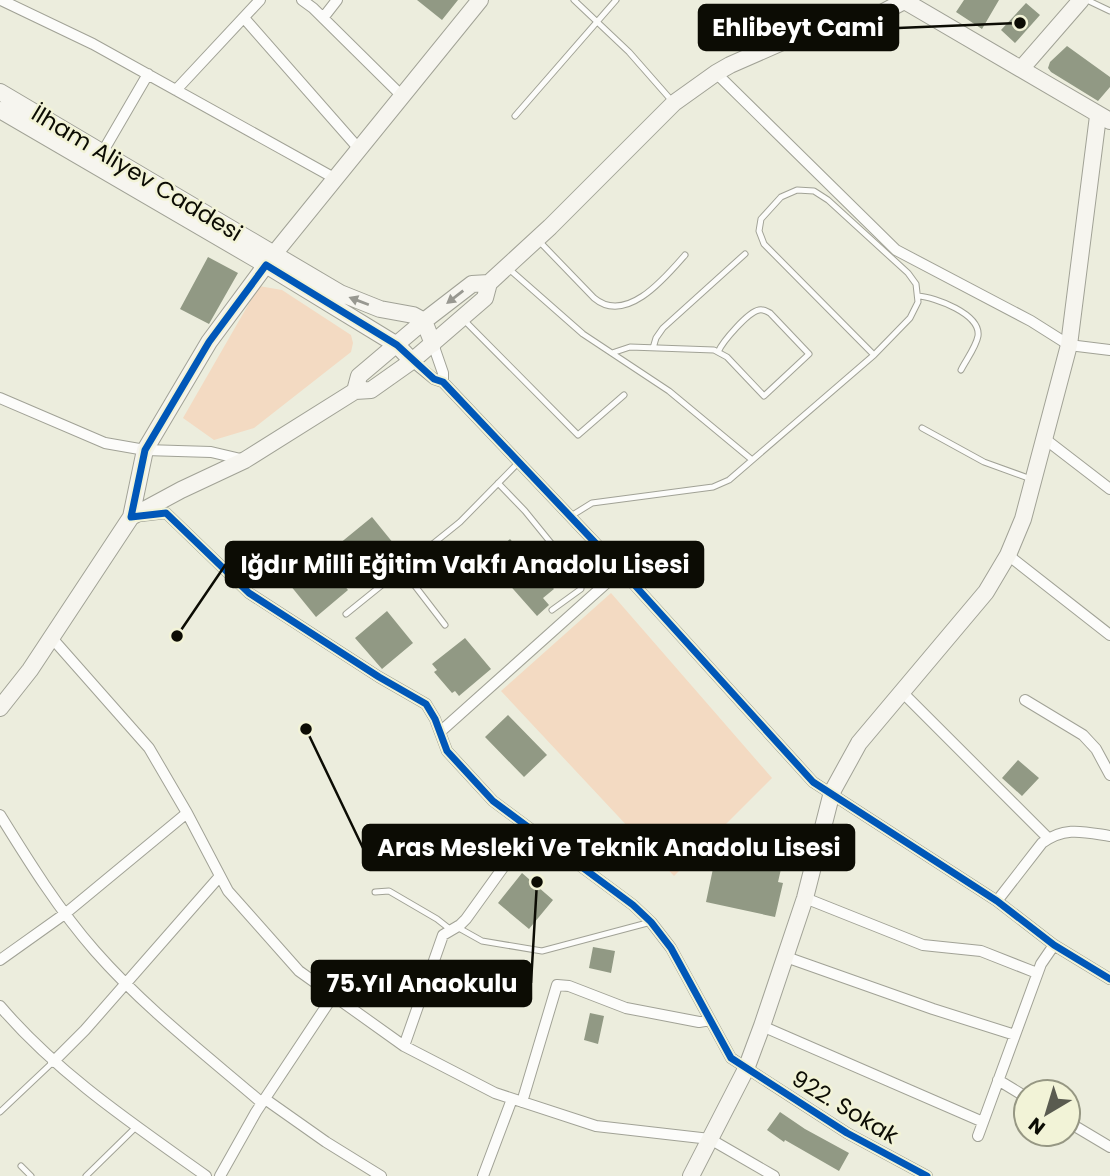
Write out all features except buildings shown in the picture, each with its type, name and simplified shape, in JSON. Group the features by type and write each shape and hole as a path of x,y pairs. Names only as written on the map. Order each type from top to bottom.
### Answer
{"street":[{"path":"1,0 93,44 336,180"},
{"path":"176,90 260,0"},
{"path":"302,0 402,96"},
{"path":"323,18 337,0"},
{"path":"0,708 30,670 131,517 145,450 209,342 270,259 480,0"},
{"path":"1021,69 1081,0"},
{"path":"131,517 181,489 244,460 355,391 371,390 412,361 485,298 489,283 674,103 730,65 796,36 857,26 905,1 1104,119 1069,345 1023,519 1008,555 986,592 859,743 832,792 805,898 762,1026 746,1069 691,1176"},
{"path":"244,18 359,150"},
{"path":"716,73 896,250 1031,321 1069,345 1110,350"},
{"path":"102,153 148,74"},
{"name":"İlham Aliyev Caddesi","path":"0,92 270,259"},
{"name":"İlham Aliyev Caddesi","path":"0,110 270,259"},
{"path":"270,259 340,293 380,309 413,314 424,321 443,373 443,382"},
{"path":"270,259 397,345 433,379 443,382 621,570 813,782 997,901 1054,945 1110,979"},
{"path":"355,391 359,376 424,321 472,284 489,283"},
{"path":"0,398 105,443 145,450 211,452 244,460"},
{"path":"1045,439 1110,489"},
{"name":"922. Sokak","path":"131,517 166,513 249,593 426,705 447,751 493,801 634,905 651,922 681,963 731,1058 847,1133 927,1176"},
{"path":"1008,555 1110,635"},
{"path":"440,732 621,570"},
{"path":"51,637 149,748 228,891 299,971 404,1046 495,1093 596,1126 710,1139 774,1176"},
{"path":"902,692 1048,838"},
{"path":"1025,700 1083,736 1100,756 1110,775"},
{"path":"1100,756 1110,747"},
{"path":"0,960 66,913 187,813"},
{"path":"0,815 43,884 94,951 148,1005 263,1101 381,1176"},
{"path":"404,1046 443,935 466,919 530,830"},
{"path":"997,901 1048,838 1074,830 1110,836"},
{"path":"53,1062 220,876"},
{"path":"805,898 923,944 981,951 1037,973"},
{"path":"978,1136 1037,973 1054,945"},
{"path":"786,957 1015,1035"},
{"path":"483,1176 517,1100 557,985 569,986 626,1008 699,1022 710,1020"},
{"path":"220,1176 263,1101 333,996"},
{"path":"0,1006 53,1062 136,1127 206,1176"},
{"path":"762,1026 983,1122"},
{"path":"998,1080 1012,1088"},
{"path":"1082,1130 1110,1147"}],"lane":[{"path":"574,0 629,52 674,103"},
{"path":"515,116 616,0"},
{"path":"1087,0 1110,11"},
{"path":"571,516 592,503 720,485 729,480 874,355 913,313 918,296 916,284 908,273 828,200 814,191 797,190 786,194 761,219 760,231 764,244 874,355"},
{"path":"537,239 594,298 613,307 624,306 649,290 685,255"},
{"path":"653,348 663,328 745,254"},
{"path":"507,267 566,321 669,390 751,459"},
{"path":"918,296 929,297 967,315 975,323 978,337 961,370"},
{"path":"612,353 630,347 718,352 727,357 764,396 809,354 770,313 762,310 755,312 729,336 718,352"},
{"path":"462,318 578,435 624,395"},
{"path":"922,428 984,462 1034,480"},
{"path":"346,614 460,522 519,462"},
{"path":"498,484 525,511 581,580 581,589 552,610"},
{"path":"402,569 445,625"},
{"path":"375,892 389,891 477,940 542,951 651,922"},
{"path":"0,1112 53,1062"},
{"path":"86,1176 136,1127"},
{"path":"21,1166 31,1176"}],"shaded area":[{"path":"259,286 282,290 351,335 351,352 254,428 214,440 183,418"},
{"path":"611,593 772,778 674,876 501,691"}],"cycle path":[{"path":"927,1176 847,1133 731,1058 671,948 651,922 633,905 493,801 447,751 426,704 249,593 166,513 131,517 145,450 209,342 266,265 397,345 434,379 443,382 621,570 813,782 997,901 1054,945 1110,979"}],"place":[{"name":"Ehlibeyt Cami","path":"1020,23"},
{"name":"Iğdır Milli Eğitim Vakfı Anadolu Lisesi","path":"177,636"},
{"name":"Aras Mesleki Ve Teknik Anadolu Lisesi","path":"306,729"},
{"name":"75.Yıl Anaokulu","path":"537,882"}]}
